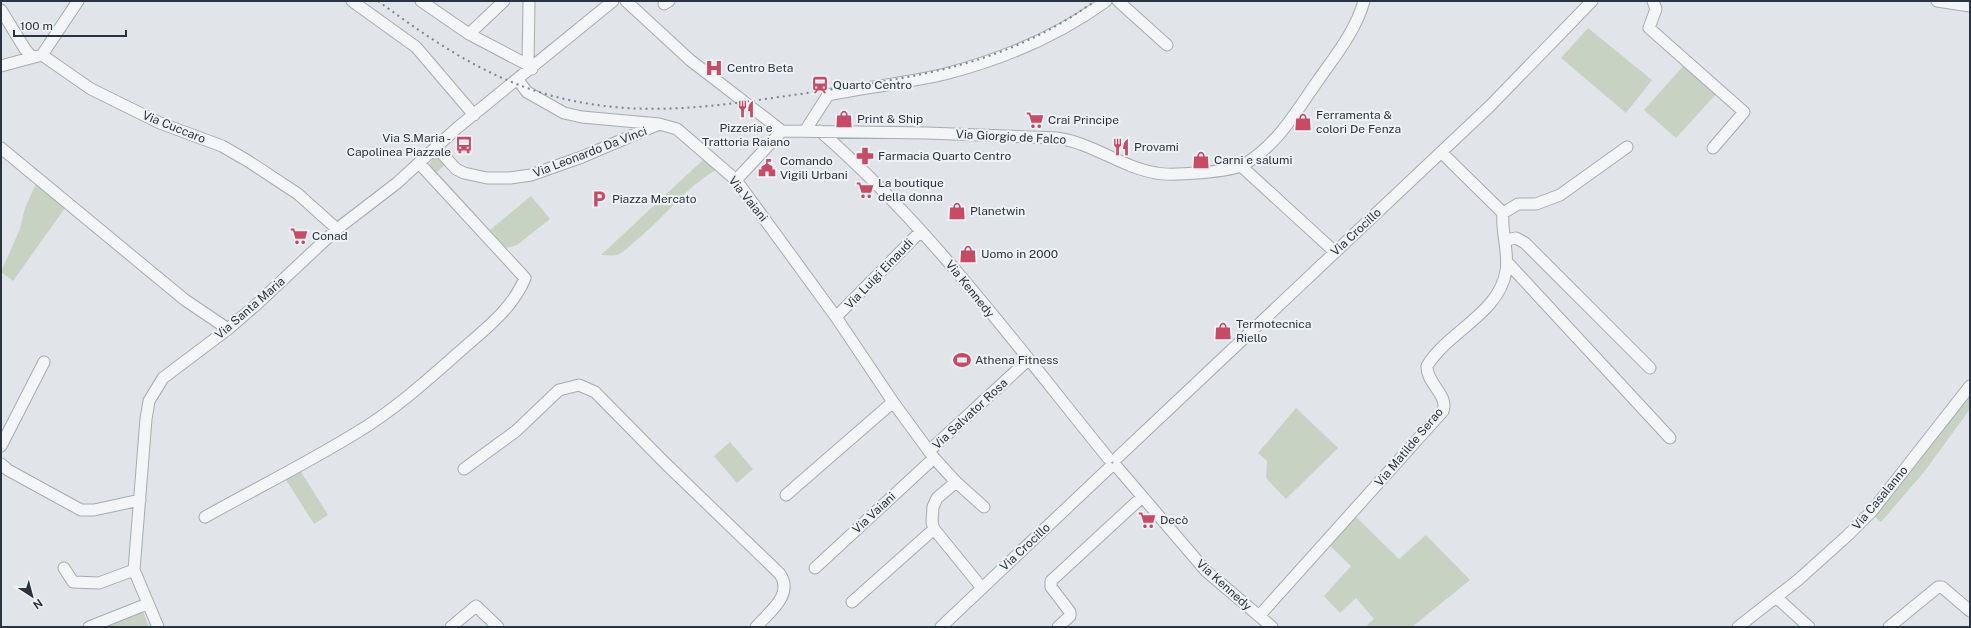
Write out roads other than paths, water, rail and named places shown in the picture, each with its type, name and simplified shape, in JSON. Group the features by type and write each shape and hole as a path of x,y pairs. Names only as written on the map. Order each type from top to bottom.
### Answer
{"street":[{"path":"1,66 37,56 78,1"},
{"path":"352,1 416,47 474,115"},
{"path":"469,34 504,1"},
{"path":"425,2 469,34 530,67 529,1"},
{"name":"Via Santa Maria","path":"158,627 134,570 144,431 150,402 163,378 228,329 337,229 397,183 474,115 518,80 530,67 613,1"},
{"path":"626,1 690,60 782,131 736,180"},
{"path":"805,131 828,95 917,80 982,63 1015,52 1065,27 1106,1"},
{"path":"1118,1 1167,45"},
{"name":"Via Giorgio de Falco","path":"782,131 927,133 1062,138 1074,140 1123,162 1157,173 1198,172 1241,166 1265,150 1285,127 1348,38 1360,14 1364,1"},
{"name":"Via Crocillo","path":"941,627 1490,106 1592,1"},
{"path":"1653,1 1656,9 1649,28 1744,112 1713,148"},
{"path":"1937,1 1970,6"},
{"name":"Via Cuccaro","path":"1,10 25,49 91,89 160,123 222,146 248,161 298,194 337,229"},
{"name":"Via Vaiani","path":"518,80 527,92 564,112 582,117 668,126 685,135 736,180 836,318 892,402 932,455 956,482 984,507"},
{"name":"Via Leonardo Da Vinci","path":"437,148 452,165 464,173 488,178 510,178 529,175 582,156 659,124"},
{"name":"Via Kennedy","path":"820,131 858,164 921,231 1113,463 1206,571 1272,627"},
{"path":"1441,152 1503,213 1518,204 1536,204 1560,195 1627,147"},
{"path":"1,148 185,300 228,329"},
{"path":"205,517 357,432 388,410 443,366 494,321 520,290 525,278 419,163"},
{"path":"1241,166 1335,252"},
{"name":"Via Matilde Serao","path":"1259,616 1443,411 1444,401 1430,379 1427,366 1443,348 1498,295 1503,282 1507,262 1506,240 1502,228 1503,213"},
{"name":"Via Luigi Einaudi","path":"836,318 921,231"},
{"path":"1506,240 1516,238 1525,242 1650,368"},
{"path":"1507,262 1670,438"},
{"name":"Via Salvator Rosa","path":"932,455 1028,360"},
{"path":"1,446 44,362"},
{"path":"464,469 516,431 559,390 579,385 595,392 665,463 780,574 785,586 782,598 756,627"},
{"name":"Via Casalanno","path":"1738,627 1776,597 1848,535 1872,510 1970,386"},
{"path":"786,495 892,402"},
{"name":"Via Vaiani","path":"815,568 932,455"},
{"path":"1,464 8,470 81,510 94,510 140,500"},
{"path":"956,482 939,495 935,502 932,516 934,528 982,588"},
{"path":"1058,627 1070,616 1070,612 1051,587 1051,581 1142,497"},
{"path":"852,602 934,528"},
{"path":"64,568 73,582 99,583 134,570"},
{"path":"1889,627 1938,587 1942,587 1970,611"},
{"path":"1776,597 1809,627"},
{"path":"89,627 148,604"},
{"path":"451,627 476,606 498,627"}],"railway":[{"path":"378,1 418,30 459,56 481,68 525,87 549,95 582,103 646,109 709,106 773,98 885,81 957,66 992,55 1026,41 1061,23 1095,1"}],"place":[{"name":"Centro Beta","path":"714,68"},
{"name":"Quarto Centro","path":"820,85"},
{"name":"Pizzeria e Trattoria Raiano","path":"746,109"},
{"name":"Print & Ship","path":"844,119"},
{"name":"Crai Principe","path":"1035,120"},
{"name":"Ferramenta & colori De Fenza","path":"1303,122"},
{"name":"Via S.Maria - Capolinea Piazzale","path":"464,145"},
{"name":"Provami","path":"1121,147"},
{"name":"Farmacia Quarto Centro","path":"865,156"},
{"name":"Carni e salumi","path":"1201,160"},
{"name":"Comando Vigili Urbani","path":"767,168"},
{"name":"La boutique della donna","path":"865,190"},
{"name":"Piazza Mercato","path":"599,199"},
{"name":"Planetwin","path":"957,211"},
{"name":"Conad","path":"299,236"},
{"name":"Uomo in 2000","path":"968,254"},
{"name":"Termotecnica Riello","path":"1223,331"},
{"name":"Athena Fitness","path":"962,360"},
{"name":"Decò","path":"1147,520"}]}
